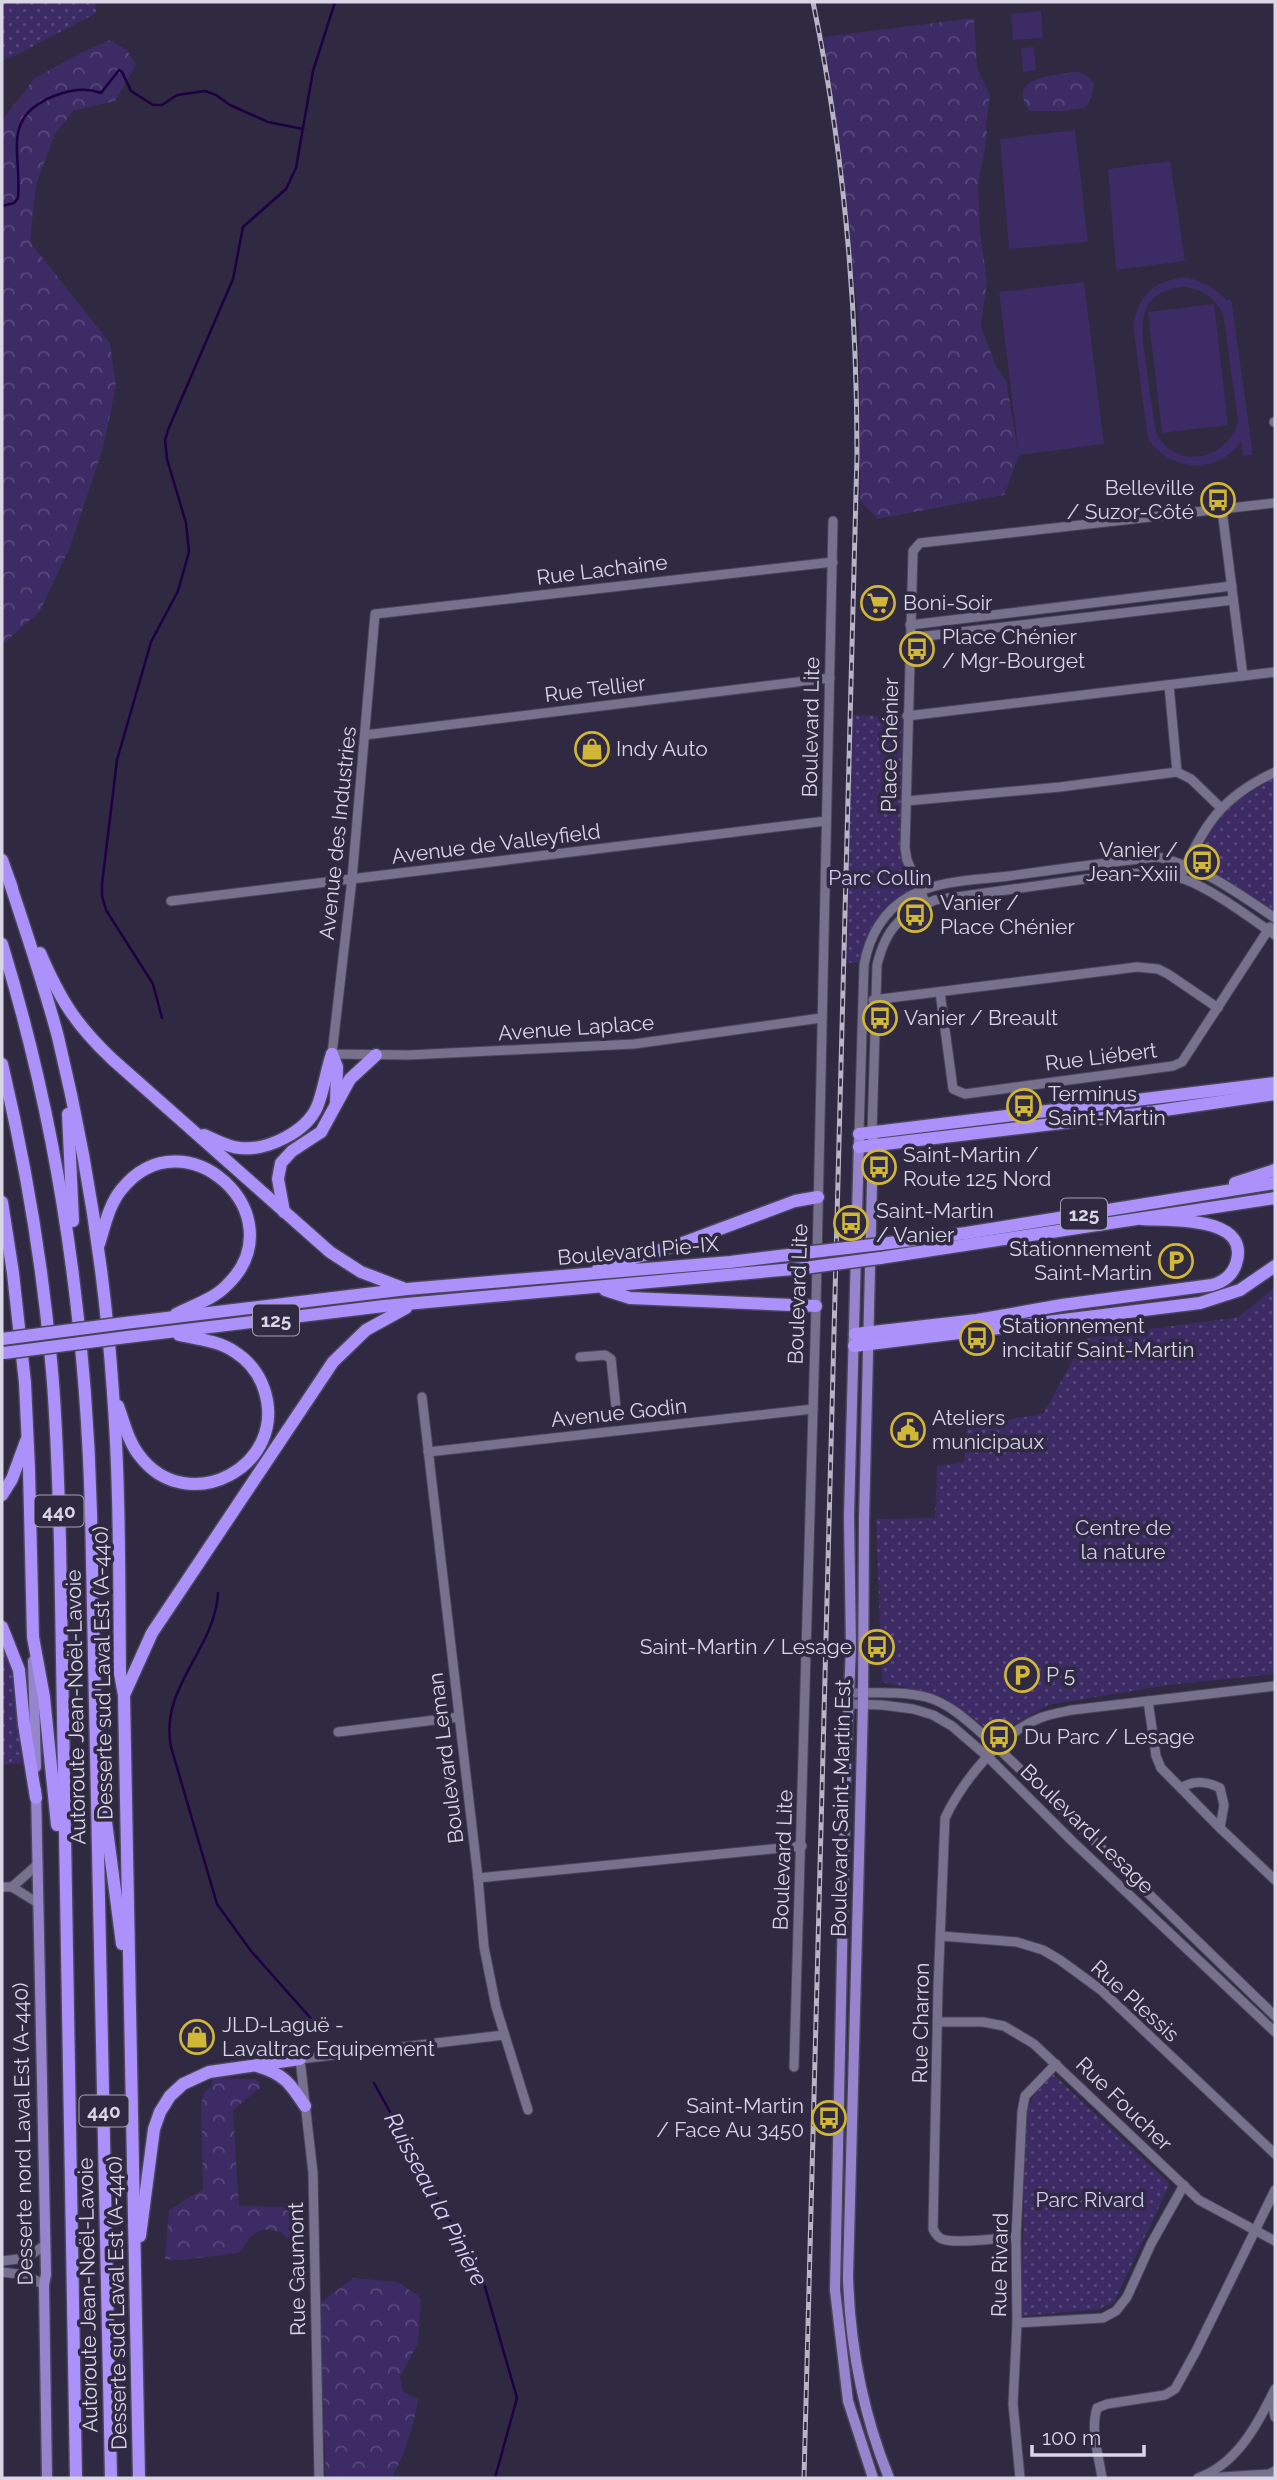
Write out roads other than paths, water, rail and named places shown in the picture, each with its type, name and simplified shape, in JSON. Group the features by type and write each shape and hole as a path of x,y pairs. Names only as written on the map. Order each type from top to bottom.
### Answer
{"highway":[{"path":"2,860 46,967 70,1014 105,1052 330,1252 352,1268 407,1289"},
{"name":"Desserte sud Laval Est (A-440)","path":"9,880 47,998 83,1157 97,1247 113,1391 121,1674 124,1695 139,2478"},
{"name":"Autoroute Jean-Noël-Lavoie","path":"2,944 45,1107 61,1190 75,1278 86,1385 90,1455 111,2478"},
{"path":"191,1129 239,1148 263,1146 290,1134 306,1123 317,1108 332,1054"},
{"path":"332,1054 337,1067 336,1102"},
{"path":"284,1212 278,1179 281,1163 292,1151 321,1132 353,1076 376,1055"},
{"name":"Autoroute Jean-Noël-Lavoie","path":"2,1064 34,1217 53,1374 60,1542 76,2478"},
{"path":"67,1080 75,1278"},
{"path":"863,1138 1275,1083"},
{"path":"863,1138 873,1147 1275,1094"},
{"path":"97,1247 118,1194 130,1180 147,1169 165,1163 190,1163 211,1170 226,1181 237,1194 247,1217 249,1239 243,1262 234,1278 221,1291 168,1318"},
{"path":"1202,1194 1275,1170"},
{"name":"Boulevard Pie-IX","path":"2,1346 126,1330 168,1318 407,1289 577,1275 881,1244 966,1233 1275,1183"},
{"path":"577,1275 677,1245 794,1201 818,1196"},
{"name":"Boulevard Pie-IX","path":"126,1330 169,1332 413,1305 804,1268 1275,1198"},
{"name":"Desserte nord Laval Est (A-440)","path":"2,1202 13,1273 28,1434 33,1637"},
{"path":"861,1340 1062,1305 1212,1285 1227,1278 1234,1270 1238,1257 1236,1245 1221,1228 1203,1223 1142,1219"},
{"path":"2,1250 13,1273"},
{"path":"861,1340 1199,1303 1244,1288 1275,1266"},
{"path":"598,1287 630,1298 816,1306"},
{"path":"124,1695 152,1633 333,1362 366,1329 413,1305"},
{"path":"113,1391 133,1446 143,1460 163,1476 186,1483 212,1483 231,1475 249,1460 264,1436 268,1413 265,1394 255,1371 228,1348 169,1332"},
{"path":"2,1495 14,1475 28,1434"},
{"path":"2,1627 19,1670 24,1724 36,1798"},
{"path":"33,1637 44,1697 65,1901"},
{"path":"96,1743 130,1993"},
{"path":"135,2271 152,2137 162,2107 179,2087 196,2077 221,2070 300,2059"},
{"path":"256,2066 283,2077 305,2106"}],"main road":[{"name":"Boulevard Saint-Martin Est","path":"863,1138 863,1698 848,2290 860,2385 889,2478"},
{"name":"Boulevard Saint-Martin Est","path":"873,1147 849,1516 851,1648 835,2290 848,2401 873,2478"},
{"name":"Desserte nord Laval Est (A-440)","path":"33,1637 47,2478"}],"street":[{"path":"1243,676 1222,510 1275,503"},
{"name":"Place Chénier","path":"926,904 907,860 905,848 913,551 920,543 1222,510"},
{"name":"Boulevard Lite","path":"794,2067 816,1306 833,521"},
{"name":"Rue Lachaine","path":"375,614 832,562"},
{"path":"910,625 1232,586"},
{"path":"1125,599 1126,613"},
{"path":"909,638 1233,600"},
{"name":"Avenue des Industries","path":"332,1054 352,879 375,614"},
{"path":"907,716 1275,672"},
{"name":"Rue Tellier","path":"365,735 830,678"},
{"path":"1169,685 1177,772"},
{"path":"906,801 1060,788 1177,772 1191,779 1221,808"},
{"path":"1180,878 1207,825 1221,808 1250,784 1275,772"},
{"name":"Avenue de Valleyfield","path":"171,901 826,821"},
{"path":"863,1138 864,965 873,935 892,909 907,898 921,891 981,879 1158,857 1187,864 1205,872 1275,919"},
{"path":"863,1138 877,965 882,943 897,921 914,909 935,900 1121,874 1150,873 1180,878 1201,887 1272,932"},
{"name":"Rue Liébert","path":"940,992 953,1089 965,1094 1182,1062 1272,932 1275,919"},
{"path":"863,1001 1137,967 1168,974 1218,1008"},
{"name":"Avenue Laplace","path":"332,1054 376,1055 634,1044 821,1018"},
{"path":"580,1357 605,1355 611,1359 617,1417"},
{"name":"Boulevard Leman","path":"422,1398 484,1947 504,2035 528,2110"},
{"name":"Avenue Godin","path":"428,1452 813,1409"},
{"name":"Rue Charron","path":"1016,2237 981,2241 943,2240 937,2237 933,2229 945,1818 956,1795 997,1747 1023,1727 1041,1718 1072,1710 1275,1686"},
{"name":"Boulevard Lesage","path":"849,1699 925,1697 962,1717 997,1747 1275,2016"},
{"name":"Boulevard Lesage","path":"863,1698 933,1715 951,1726 988,1757 1072,1841 1155,1916 1275,2032"},
{"path":"1148,1701 1156,1756 1161,1768 1275,1880"},
{"path":"338,1732 459,1717"},
{"path":"1181,1788 1189,1783 1208,1782 1220,1788 1224,1805 1220,1828"},
{"path":"478,1878 802,1846"},
{"path":"37,1865 7,1887 38,1903"},
{"name":"Rue Plessis","path":"941,1936 1017,1942 1043,1950 1060,1960 1101,1990 1275,2154"},
{"name":"Rue Foucher","path":"939,2022 983,2022 1004,2026 1034,2044 1199,2200 1275,2241"},
{"path":"300,2059 504,2035"},
{"name":"Rue Gaumont","path":"300,2059 314,2202 319,2478"},
{"name":"Rue Rivard","path":"1020,2478 1013,2404 1017,2323 1016,2237 1022,2112 1025,2096 1056,2064"},
{"path":"1017,2323 1103,2318 1116,2311 1127,2297 1151,2244 1184,2186"},
{"path":"1102,2478 1095,2432 1094,2417 1097,2408 1107,2404 1165,2396 1175,2389 1275,2190"},
{"path":"2,2261 26,2259 45,2245"},
{"path":"2,2272 26,2274 44,2285"},
{"path":"1273,2393 1275,2417"},
{"path":"1199,2478 1218,2468 1248,2440 1273,2393"},
{"path":"1199,2478 1269,2474 1275,2471"}],"waterway":[{"name":"Ruisseau la Pinière","path":"162,1018 153,984 106,910 102,884 117,760 151,642 178,591 189,552 186,523 167,459 165,440 233,279 243,227 286,189 296,168 313,71 335,2"},
{"path":"2,206 14,203 18,198 17,138 26,115 37,105 66,92 83,90 101,93 119,70 131,91 153,105 162,105 177,95 205,91 268,122 303,129"},
{"name":"Ruisseau la Pinière","path":"218,1593 215,1614 208,1633 173,1706 169,1725 171,1747 217,1904 251,1951 315,2023"},
{"name":"Ruisseau la Pinière","path":"374,2083 483,2280 517,2398 495,2478"}],"railway":[{"path":"804,2478 857,455 847,227 833,115 813,2"}],"place":[{"name":"Belleville / Suzor-Côté","path":"1218,500"},
{"name":"Boni-Soir","path":"878,603"},
{"name":"Place Chénier / Mgr-Bourget","path":"917,649"},
{"name":"Indy Auto","path":"592,749"},
{"name":"Vanier / Jean-Xxiii","path":"1202,862"},
{"name":"Vanier / Place Chénier","path":"915,915"},
{"name":"Vanier / Breault","path":"880,1018"},
{"name":"Terminus Saint-Martin","path":"1024,1106"},
{"name":"Saint-Martin / Route 125 Nord","path":"879,1167"},
{"name":"Saint-Martin / Vanier","path":"851,1223"},
{"name":"Stationnement Saint-Martin","path":"1176,1261"},
{"name":"Stationnement incitatif Saint-Martin","path":"977,1338"},
{"name":"Ateliers municipaux","path":"908,1430"},
{"name":"Saint-Martin / Lesage","path":"877,1647"},
{"name":"P 5","path":"1022,1675"},
{"name":"Du Parc / Lesage","path":"999,1737"},
{"name":"JLD-Laguë - Lavaltrac Equipement","path":"197,2037"},
{"name":"Saint-Martin / Face Au 3450","path":"829,2118"}],"park label":[{"name":"Parc Collin","path":"880,878"},
{"name":"Centre de la nature","path":"1123,1540"},
{"name":"Parc Rivard","path":"1090,2200"}]}
